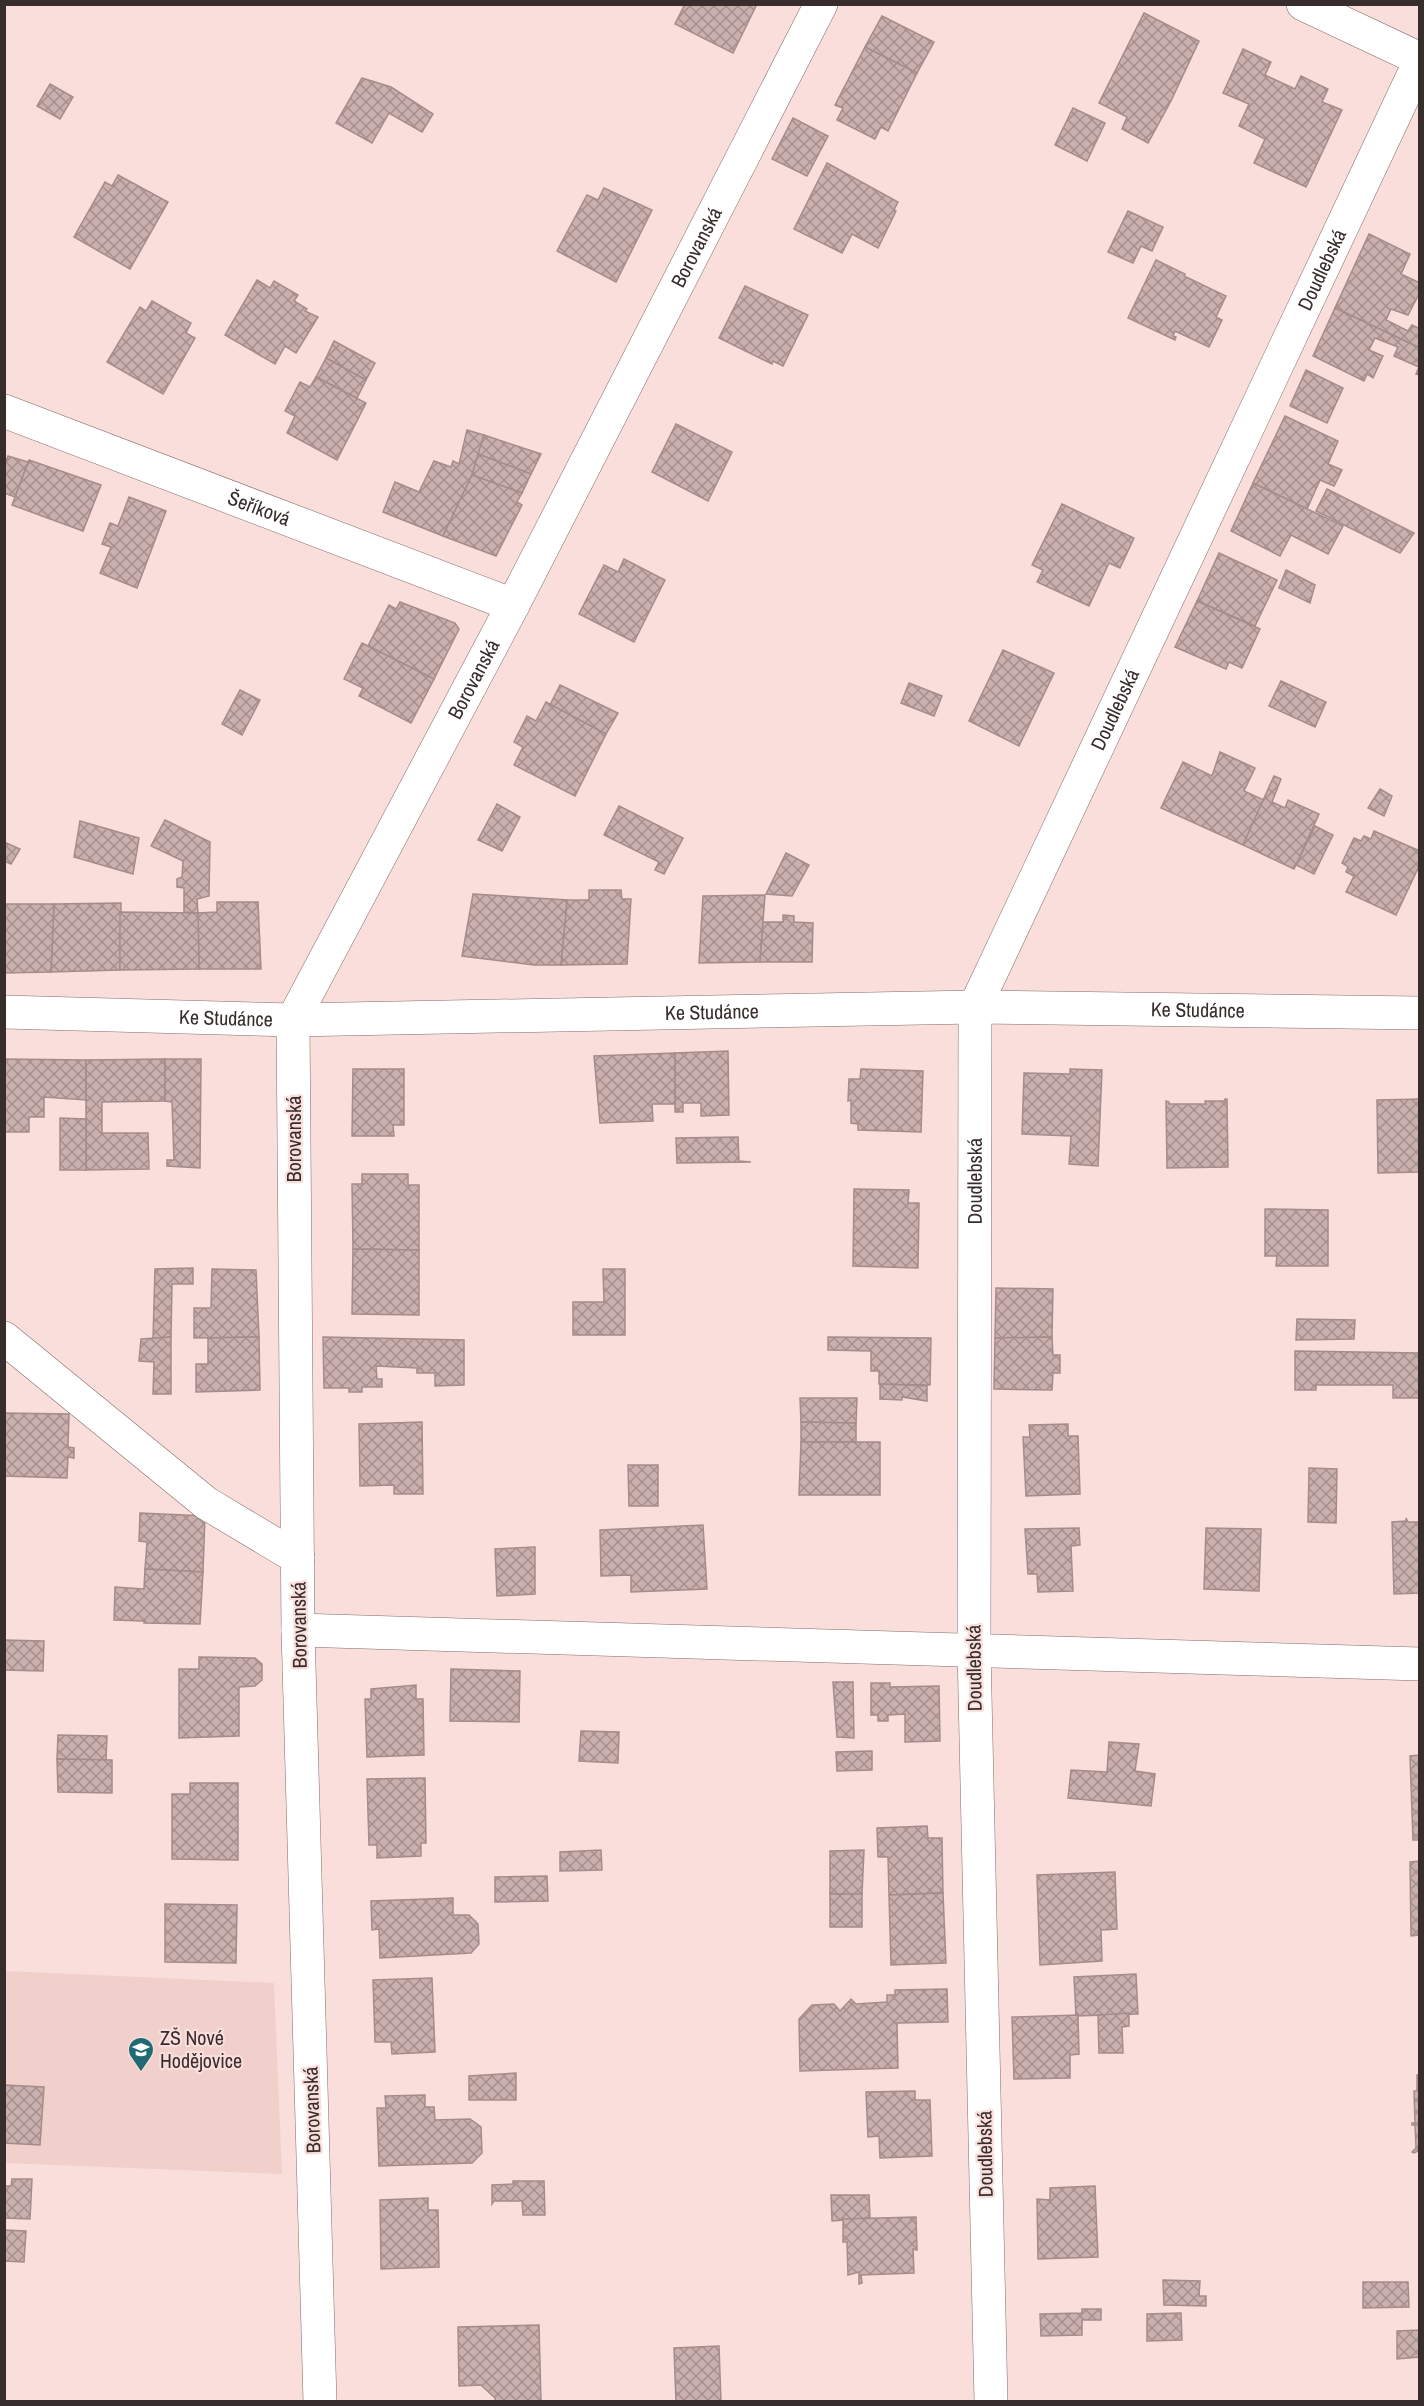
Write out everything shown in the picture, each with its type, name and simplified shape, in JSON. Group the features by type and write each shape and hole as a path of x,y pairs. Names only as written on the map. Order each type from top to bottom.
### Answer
{"street":[{"name":"Borovanská","path":"320,2402 298,1630 293,1020 513,604 822,4"},
{"path":"1303,4 1419,60"},
{"name":"Doudlebská","path":"991,2402 974,1650 975,1007 1419,60"},
{"name":"Šeříková","path":"4,411 513,604"},
{"name":"Ke Studánce","path":"4,1012 293,1020 975,1007 1419,1013"},
{"path":"4,1338 206,1503 298,1558"},
{"path":"298,1630 1419,1664"}],"shaded area":[{"name":"ZŠ Nové Hodějovice","path":"5,1971 274,1983 282,2174 5,2163"}],"building":[{"path":"685,4 753,4 756,6 733,53 675,24"},
{"path":"1144,13 1199,41 1148,143 1122,129 1127,117 1099,103"},
{"path":"882,16 934,42 917,73 865,47"},
{"path":"865,47 917,73 888,131 881,127 875,139 837,120 843,108 835,105"},
{"path":"1243,49 1271,62 1265,75 1295,89 1301,76 1328,89 1322,102 1342,110 1306,187 1254,163 1265,139 1239,126 1249,104 1223,93"},
{"path":"362,78 391,87 433,114 422,132 389,113 372,143 336,123"},
{"path":"50,84 73,97 60,119 37,106"},
{"path":"1073,108 1105,123 1087,161 1055,145"},
{"path":"793,118 828,136 807,176 772,159"},
{"path":"827,163 898,202 878,248 852,234 842,253 794,229"},
{"path":"118,175 168,202 130,269 74,237 105,182 112,186"},
{"path":"604,188 652,210 616,282 557,251 587,195 598,200"},
{"path":"1128,211 1163,227 1152,251 1141,246 1133,263 1108,252"},
{"path":"1369,234 1410,254 1401,274 1420,283 1420,292 1408,315 1391,309 1386,320 1408,331 1412,325 1420,329 1420,348 1335,308"},
{"path":"1156,260 1226,296 1216,317 1222,320 1209,347 1175,331 1173,336 1176,337 1175,340 1128,318"},
{"path":"257,280 270,288 274,281 298,295 294,301 307,309 305,311 318,317 296,353 285,346 275,364 225,335"},
{"path":"745,286 808,315 783,366 773,361 772,364 719,338"},
{"path":"152,301 191,323 186,333 195,338 163,394 107,362 140,307 146,311"},
{"path":"1335,308 1420,348 1420,375 1416,374 1419,367 1394,356 1398,347 1375,338 1369,350 1383,356 1373,378 1367,374 1364,381 1313,356"},
{"path":"334,341 375,363 366,380 326,358"},
{"path":"326,358 366,380 357,398 316,377"},
{"path":"1306,370 1343,388 1327,423 1290,406"},
{"path":"316,377 366,403 337,460 287,433 295,416 285,411 300,382 310,387"},
{"path":"1285,416 1338,441 1328,464 1342,470 1334,486 1320,480 1307,509 1253,483"},
{"path":"676,424 732,452 708,501 652,472"},
{"path":"467,430 484,435 472,475 443,536 383,512 395,482 419,492 434,461 451,467 453,461 459,464"},
{"path":"484,435 541,454 531,474 478,454"},
{"path":"478,454 531,474 522,493 472,475"},
{"path":"8,456 28,462 15,497 4,493 4,466"},
{"path":"29,460 101,485 83,531 12,505"},
{"path":"472,475 522,493 517,502 522,505 496,556 443,536"},
{"path":"1253,483 1343,526 1328,554 1291,535 1280,556 1231,531"},
{"path":"1327,489 1414,533 1400,553 1316,511"},
{"path":"129,497 166,511 137,588 100,573 111,547 102,544 110,523 118,526"},
{"path":"1062,504 1134,538 1120,568 1109,563 1089,606 1037,582 1043,570 1032,565"},
{"path":"1219,553 1277,580 1255,626 1197,601"},
{"path":"624,559 665,580 634,642 579,614 604,565 618,572"},
{"path":"1286,570 1315,585 1310,603 1279,588"},
{"path":"1197,601 1260,629 1242,668 1229,662 1226,669 1175,647"},
{"path":"400,602 455,623 459,629 434,679 368,646 389,605 396,609"},
{"path":"362,643 434,679 411,723 359,696 363,688 344,679"},
{"path":"1003,650 1054,673 1019,746 969,721"},
{"path":"1281,681 1326,702 1315,727 1269,706"},
{"path":"909,683 942,696 934,716 901,703"},
{"path":"560,685 618,713 606,734 550,705"},
{"path":"240,690 260,700 242,735 222,724"},
{"path":"546,702 606,734 575,796 514,765 523,747 514,742 527,716 536,721"},
{"path":"1220,752 1255,768 1244,791 1264,800 1243,845 1161,808 1183,762 1212,776"},
{"path":"1274,776 1281,779 1272,802 1285,808 1288,800 1319,814 1294,869 1243,845"},
{"path":"1380,789 1392,796 1384,816 1368,808"},
{"path":"497,804 520,817 502,851 478,840"},
{"path":"619,806 683,838 664,874 655,870 659,862 604,835"},
{"path":"165,820 210,842 209,896 197,899 198,913 184,912 184,888 177,887 177,879 182,877 183,861 151,846"},
{"path":"80,821 139,838 133,874 74,857"},
{"path":"1315,826 1333,835 1314,874 1296,865"},
{"path":"1374,831 1420,851 1420,864 1396,915 1346,892 1354,876 1346,872 1348,867 1342,863 1354,838 1361,841 1364,836 1371,839"},
{"path":"4,842 20,849 11,864 4,861"},
{"path":"786,853 809,865 792,896 766,894"},
{"path":"589,890 621,890 622,899 631,899 627,964 561,965 567,900 589,900"},
{"path":"473,894 567,900 561,965 534,965 462,956"},
{"path":"765,895 760,962 699,963 703,896"},
{"path":"217,902 258,902 261,969 199,969 198,913 217,912"},
{"path":"121,903 120,970 51,972 54,904"},
{"path":"4,904 54,904 51,972 4,973"},
{"path":"120,912 198,913 199,969 120,970"},
{"path":"783,915 794,916 794,922 813,923 812,962 760,962 763,922 783,922"},
{"path":"728,1051 729,1115 701,1116 701,1103 683,1103 683,1112 675,1112 675,1053"},
{"path":"675,1053 675,1104 652,1104 653,1121 600,1123 594,1056"},
{"path":"4,1059 86,1060 86,1100 44,1097 44,1117 29,1117 29,1132 4,1132"},
{"path":"165,1059 165,1101 102,1102 102,1133 148,1133 149,1169 86,1170 86,1060"},
{"path":"165,1059 201,1059 200,1168 167,1166 167,1160 174,1160 172,1102 165,1101"},
{"path":"353,1069 404,1069 404,1125 393,1125 394,1136 352,1136"},
{"path":"861,1069 923,1071 921,1132 858,1130 858,1124 851,1123 851,1100 848,1101 849,1079 860,1079"},
{"path":"1070,1069 1102,1070 1098,1166 1069,1164 1071,1136 1022,1134 1024,1073 1070,1074"},
{"path":"1227,1099 1228,1167 1167,1168 1166,1101 1169,1104 1206,1104 1205,1101 1225,1101"},
{"path":"1420,1099 1420,1172 1378,1173 1377,1100"},
{"path":"60,1118 86,1119 86,1170 60,1170"},
{"path":"738,1137 739,1161 751,1162 677,1163 676,1138"},
{"path":"362,1174 408,1174 408,1185 419,1185 419,1250 353,1249 352,1184 362,1184"},
{"path":"854,1189 909,1190 908,1203 919,1203 918,1268 853,1266"},
{"path":"1265,1209 1328,1210 1328,1266 1276,1266 1277,1256 1265,1256"},
{"path":"353,1249 419,1250 419,1315 352,1314"},
{"path":"193,1268 193,1284 172,1284 171,1337 153,1339 155,1269"},
{"path":"212,1269 256,1270 259,1337 194,1338 194,1308 211,1308"},
{"path":"603,1269 625,1269 625,1335 573,1335 573,1302 604,1302"},
{"path":"996,1288 1053,1289 1052,1337 995,1338"},
{"path":"1297,1319 1355,1320 1354,1339 1296,1340"},
{"path":"171,1337 171,1394 153,1394 154,1362 139,1361 141,1339"},
{"path":"259,1337 260,1390 196,1392 196,1364 208,1364 208,1338"},
{"path":"323,1337 464,1340 464,1385 435,1386 435,1373 417,1373 417,1368 376,1366 377,1379 382,1379 382,1387 362,1387 362,1392 349,1392 349,1388 324,1388"},
{"path":"828,1337 931,1338 930,1385 879,1384 879,1371 871,1371 871,1351 828,1350"},
{"path":"1052,1337 1053,1355 1060,1355 1060,1373 1053,1373 1052,1390 994,1389 995,1338"},
{"path":"1295,1351 1420,1353 1420,1398 1393,1398 1393,1385 1316,1385 1316,1390 1295,1390"},
{"path":"880,1384 927,1386 927,1401 902,1397 902,1400 880,1399"},
{"path":"800,1398 857,1398 856,1423 801,1422"},
{"path":"4,1413 69,1414 68,1447 74,1448 74,1458 68,1457 67,1478 4,1476"},
{"path":"422,1422 423,1494 394,1494 394,1485 360,1486 359,1424"},
{"path":"801,1422 856,1423 856,1442 801,1442"},
{"path":"1068,1424 1068,1436 1078,1436 1080,1494 1026,1496 1023,1437 1030,1437 1029,1425"},
{"path":"801,1442 880,1442 880,1495 799,1495"},
{"path":"628,1465 658,1465 658,1506 629,1506"},
{"path":"1309,1468 1337,1469 1336,1523 1308,1522"},
{"path":"140,1513 205,1516 203,1572 145,1569 147,1542 139,1541"},
{"path":"1406,1518 1408,1522 1419,1522 1420,1518 1420,1593 1394,1594 1392,1522 1406,1521"},
{"path":"703,1525 707,1589 631,1592 631,1575 601,1576 600,1530"},
{"path":"1079,1528 1080,1545 1071,1546 1073,1591 1038,1592 1037,1574 1028,1574 1025,1529"},
{"path":"1206,1528 1261,1529 1259,1591 1204,1589"},
{"path":"535,1547 535,1594 497,1596 495,1549"},
{"path":"145,1569 203,1572 200,1624 114,1620 115,1587 144,1589"},
{"path":"4,1640 44,1641 43,1671 4,1670"},
{"path":"199,1657 255,1658 262,1664 262,1680 255,1686 239,1687 239,1736 179,1738 179,1669 199,1669"},
{"path":"451,1669 520,1671 519,1722 450,1721"},
{"path":"833,1682 853,1682 854,1738 837,1737"},
{"path":"871,1683 890,1683 890,1687 939,1686 940,1741 905,1742 905,1714 888,1715 888,1721 878,1721 878,1715 871,1715"},
{"path":"416,1685 416,1699 423,1699 424,1755 367,1757 365,1699 371,1699 371,1689"},
{"path":"581,1731 619,1732 618,1763 579,1761"},
{"path":"58,1735 107,1736 106,1760 57,1759"},
{"path":"1109,1742 1139,1744 1135,1771 1155,1774 1151,1806 1068,1798 1071,1770 1107,1772"},
{"path":"872,1751 872,1770 837,1771 836,1752"},
{"path":"1420,1755 1420,1840 1413,1840 1410,1756"},
{"path":"57,1759 112,1760 112,1793 58,1792"},
{"path":"425,1778 426,1843 421,1843 421,1856 377,1858 377,1845 369,1845 367,1779"},
{"path":"190,1783 238,1783 238,1860 172,1859 172,1794 190,1794"},
{"path":"927,1826 928,1838 942,1838 943,1893 889,1895 888,1857 878,1857 877,1828"},
{"path":"601,1850 602,1870 560,1871 560,1852"},
{"path":"864,1850 862,1894 830,1894 830,1851"},
{"path":"1420,1861 1420,1935 1411,1936 1410,1862"},
{"path":"1115,1872 1117,1929 1101,1930 1102,1961 1040,1965 1037,1875"},
{"path":"547,1876 548,1901 495,1902 495,1877"},
{"path":"943,1893 946,1963 891,1965 889,1895"},
{"path":"830,1894 862,1894 862,1927 830,1927"},
{"path":"453,1898 453,1915 469,1915 478,1924 479,1944 471,1953 380,1958 379,1929 372,1930 371,1901"},
{"path":"165,1904 237,1905 236,1963 165,1962"},
{"path":"1136,1974 1138,2014 1076,2016 1074,1977"},
{"path":"432,1978 435,2052 392,2054 391,2042 375,2042 373,1980"},
{"path":"947,1989 948,2022 897,2023 898,2068 800,2071 799,2019 812,2005 834,2004 840,2011 851,1999 856,2004 887,2002 887,1995 895,1995 895,1990"},
{"path":"1129,2013 1129,2026 1122,2027 1123,2053 1099,2053 1098,2015"},
{"path":"1078,2015 1079,2054 1070,2055 1070,2078 1014,2079 1012,2017"},
{"path":"516,2073 516,2100 469,2100 469,2076"},
{"path":"1417,2075 1420,2075 1420,2150 1414,2153 1412,2152 1416,2148 1415,2125 1412,2123 1415,2123 1414,2091 1417,2091"},
{"path":"4,2085 44,2087 40,2145 4,2143"},
{"path":"915,2091 915,2100 930,2100 932,2156 880,2158 879,2136 868,2137 866,2092"},
{"path":"425,2095 425,2107 434,2107 435,2120 470,2119 481,2127 482,2153 472,2163 379,2166 377,2108 386,2108 385,2096"},
{"path":"12,2179 32,2179 30,2219 4,2218 4,2186 11,2186"},
{"path":"513,2181 544,2181 545,2215 523,2215 522,2201 494,2201 492,2204 492,2185 513,2184"},
{"path":"1095,2186 1098,2257 1038,2259 1037,2199 1050,2200 1050,2188"},
{"path":"831,2195 869,2195 870,2218 832,2221"},
{"path":"428,2198 428,2210 438,2210 439,2267 381,2269 380,2200"},
{"path":"916,2217 917,2250 913,2249 914,2273 861,2275 862,2283 859,2284 859,2272 848,2275 847,2242 843,2242 843,2219"},
{"path":"4,2230 26,2231 24,2262 4,2261"},
{"path":"1163,2280 1200,2281 1199,2296 1206,2296 1206,2306 1164,2305"},
{"path":"1363,2282 1408,2282 1409,2307 1363,2308"},
{"path":"1082,2309 1101,2309 1101,2320 1082,2320 1082,2335 1041,2336 1040,2314 1082,2313"},
{"path":"1181,2313 1182,2340 1147,2341 1147,2314"},
{"path":"539,2325 541,2402 495,2402 495,2398 481,2385 459,2386 458,2327"},
{"path":"1420,2330 1420,2357 1397,2359 1397,2331"},
{"path":"719,2346 721,2402 676,2402 674,2348"}],"place":[{"name":"ZŠ Nové Hodějovice","path":"141,2073"}]}
